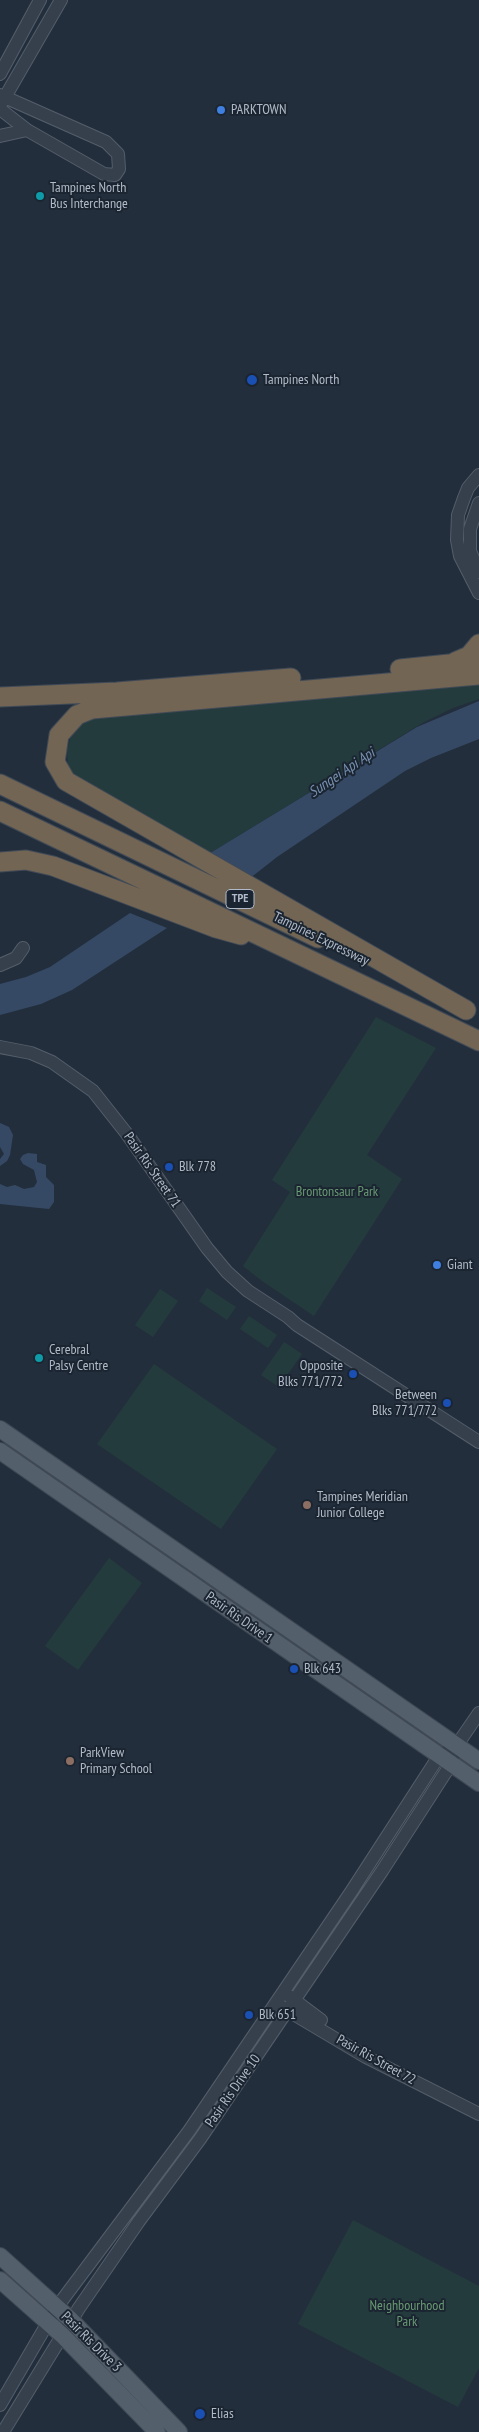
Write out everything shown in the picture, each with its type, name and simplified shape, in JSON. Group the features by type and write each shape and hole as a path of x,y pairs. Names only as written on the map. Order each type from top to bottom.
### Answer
{"highway":[{"path":"452,664 469,656 479,644"},
{"path":"0,697 117,692 452,664 479,671"},
{"path":"473,1013 66,781 55,762 59,735 77,715 92,709 479,671"},
{"name":"Tampines Expressway","path":"0,784 473,1013"},
{"name":"Tampines Expressway","path":"0,810 479,1041"},
{"path":"0,862 26,860 53,866 216,928 289,948"}],"main road":[{"name":"Pasir Ris Drive 1","path":"0,1429 479,1761"},
{"name":"Pasir Ris Drive 1","path":"0,1451 479,1783"},
{"name":"Pasir Ris Drive 3","path":"0,2256 71,2320 179,2432"},
{"name":"Pasir Ris Drive 3","path":"0,2280 62,2335 157,2432"}],"street":[{"path":"0,74 40,0"},
{"path":"1,102 61,0"},
{"path":"0,56 14,46"},
{"path":"1,102 106,142 118,154 119,169 115,175 104,174 27,130 1,102"},
{"path":"0,136 27,130"},
{"path":"474,575 460,556 457,540 458,515 468,488 479,475"},
{"path":"479,503 470,529 470,551 479,593"},
{"path":"0,965 16,958 23,948"},
{"name":"Pasir Ris Street 71","path":"0,1047 30,1053 52,1062 93,1091 127,1134 207,1248 227,1272 248,1291 297,1325 479,1442"},
{"name":"Pasir Ris Street 71","path":"288,1317 300,1319 479,1434"},
{"name":"Pasir Ris Drive 10","path":"0,2405 57,2307 189,2131 315,1945 479,1713"},
{"name":"Pasir Ris Drive 10","path":"3,2432 71,2320 292,2006 327,1953 445,1760"},
{"path":"315,1945 327,1953"},
{"name":"Pasir Ris Street 72","path":"283,1992 292,2006 366,2057 479,2114"},
{"name":"Pasir Ris Street 72","path":"275,2003 308,2011 374,2054 479,2105"}],"green space":[{"path":"479,685 479,699 453,708 424,722 207,855 79,782 70,772 68,765 67,750 71,736 81,725 94,718"},
{"name":"Brontonsaur Park","path":"376,1017 436,1048 367,1155 402,1179 314,1316 243,1266 290,1192 272,1180"},
{"path":"207,1288 236,1307 227,1320 199,1301"},
{"path":"160,1289 178,1301 153,1337 135,1325"},
{"path":"249,1316 277,1335 268,1348 240,1329"},
{"path":"284,1342 302,1354 279,1387 261,1375"},
{"path":"154,1364 277,1449 221,1529 97,1444"},
{"path":"109,1558 142,1583 78,1670 45,1646"},
{"name":"Neighbourhood Park","path":"353,2220 479,2286 479,2368 458,2407 298,2324"}],"water":[{"name":"Sungei Api Api","path":"479,701 479,739 431,758 405,771 277,857 249,879 207,855 417,727"},
{"path":"130,913 167,928 72,990 41,1004 0,1015 0,984 26,977 50,967"},
{"path":"0,1123 9,1127 13,1135 10,1155 7,1161 0,1166 0,1159 4,1154 0,1147"},
{"path":"28,1153 37,1154 37,1162 46,1165 46,1177 54,1185 54,1202 49,1209 0,1204 0,1184 7,1187 15,1185 24,1189 34,1187 37,1182 34,1170 23,1164 20,1159"}],"place":[{"name":"PARKTOWN","path":"221,110"},
{"name":"Tampines North Bus Interchange","path":"40,196"},
{"name":"Tampines North","path":"252,380"},
{"name":"Blk 778","path":"169,1167"},
{"name":"Giant","path":"437,1265"},
{"name":"Cerebral Palsy Centre","path":"39,1358"},
{"name":"Opposite Blks 771/772","path":"353,1374"},
{"name":"Between Blks 771/772","path":"447,1403"},
{"name":"Tampines Meridian Junior College","path":"307,1505"},
{"name":"Blk 643","path":"294,1669"},
{"name":"ParkView Primary School","path":"70,1761"},
{"name":"Blk 651","path":"249,2015"},
{"name":"Elias","path":"200,2414"}]}
